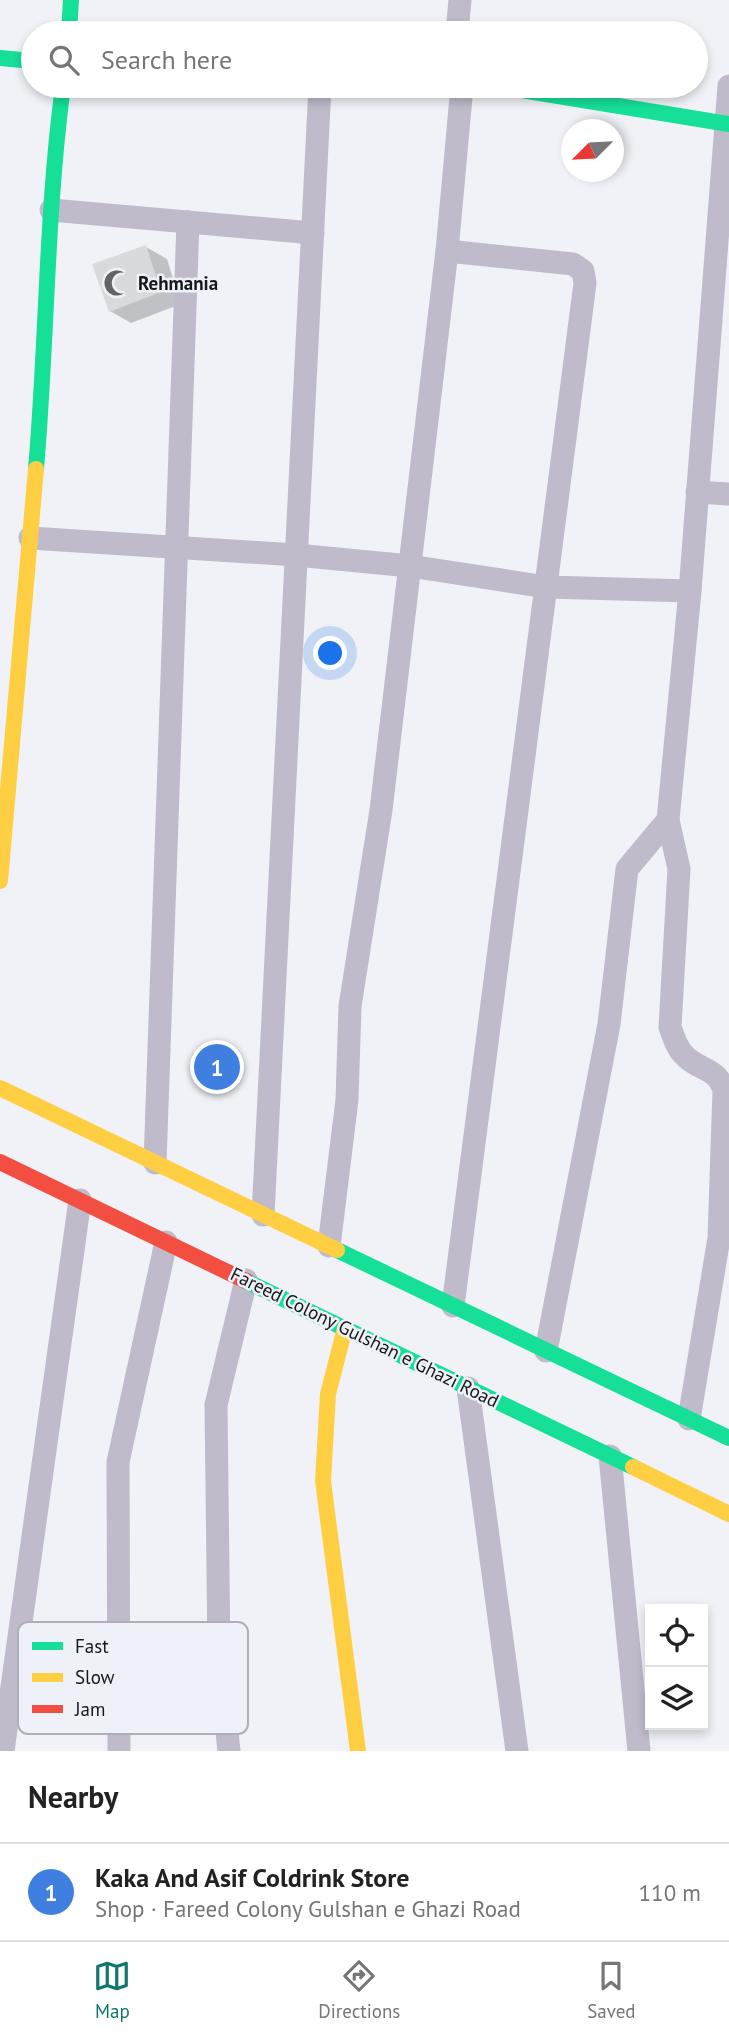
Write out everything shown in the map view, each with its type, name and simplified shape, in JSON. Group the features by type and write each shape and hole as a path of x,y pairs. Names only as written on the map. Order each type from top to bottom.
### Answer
{"main road":[{"path":"70,21 71,0"},
{"path":"0,58 21,60"},
{"path":"0,881 44,374 54,152 61,98"},
{"path":"570,98 727,124"},
{"path":"0,1088 729,1438"},
{"name":"Fareed Colony Gulshan e Ghazi Road","path":"0,1162 729,1514"},
{"path":"345,1328 328,1394 323,1481 358,1751"}],"street":[{"path":"458,21 460,0"},
{"path":"689,1419 719,1238 724,1090 714,1072 688,1059 676,1046 670,1027 679,869 668,820 690,591 729,86"},
{"path":"263,1215 319,98"},
{"path":"329,1247 347,1100 350,1006 381,810 447,251 462,98"},
{"path":"51,211 313,233"},
{"path":"155,1163 188,222"},
{"path":"447,251 573,264 583,271 585,283 453,1306"},
{"path":"697,492 729,494"},
{"path":"30,538 296,555 410,566 546,587 690,591"},
{"path":"546,1351 609,1024 627,869 668,820"},
{"path":"21,1622 80,1200"},
{"path":"119,1622 118,1462 166,1242"},
{"path":"219,1622 216,1405 246,1280"},
{"path":"468,1388 517,1751"},
{"path":"610,1456 639,1751"},
{"path":"3,1751 18,1644"}],"building":[{"path":"146,245 161,292 109,312 92,264"}],"traffic: fast":[{"path":"70,21 71,0"},
{"path":"0,58 21,60"},
{"path":"36,469 53,182 62,98"},
{"path":"570,98 729,124"},
{"path":"337,1250 729,1438"},
{"path":"246,1281 633,1467"}],"traffic: slow":[{"path":"0,881 36,469"},
{"path":"0,1088 337,1250"},
{"path":"345,1328 328,1394 323,1481 358,1751"},
{"path":"633,1467 729,1514"}],"traffic: jam":[{"path":"0,1162 246,1281"}],"place":[{"name":"Rehmania","path":"117,283"},
{"name":"Kaka And Asif Coldrink Store","path":"217,1067"}]}
